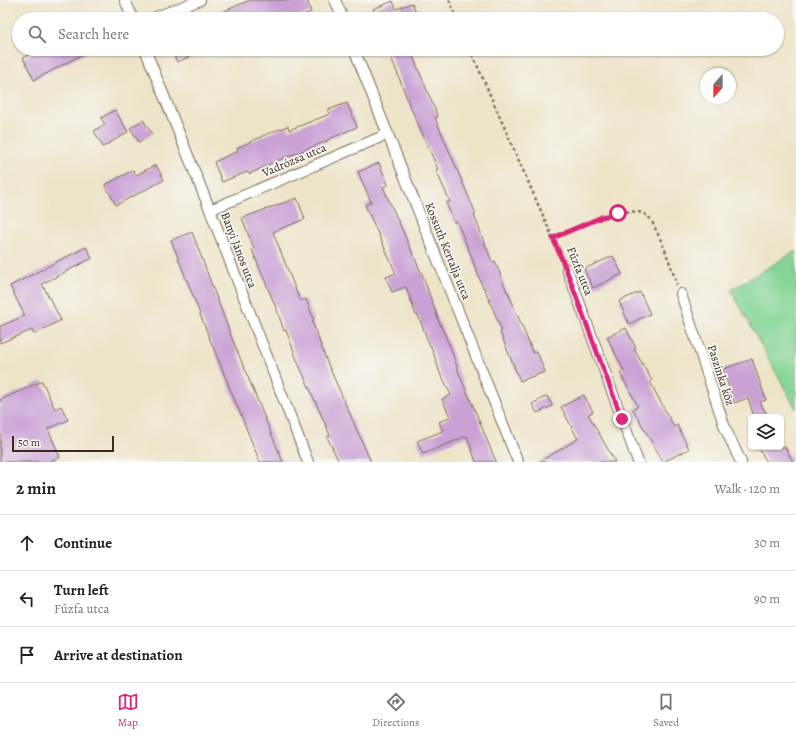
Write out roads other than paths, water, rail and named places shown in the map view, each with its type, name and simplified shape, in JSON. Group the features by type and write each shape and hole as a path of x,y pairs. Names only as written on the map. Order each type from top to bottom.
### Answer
{"street":[{"path":"125,0 130,12"},
{"path":"169,12 200,0"},
{"path":"335,0 339,12"},
{"name":"Banyi János utca","path":"148,56 210,210 308,462"},
{"name":"Kossuth Kertalja utca","path":"357,56 518,462"},
{"name":"Vadrózsa utca","path":"210,210 388,134"},
{"name":"Fűzfa utca","path":"566,269 638,462"},
{"name":"Paszinka köz","path":"681,294 725,428 741,462"}]}
